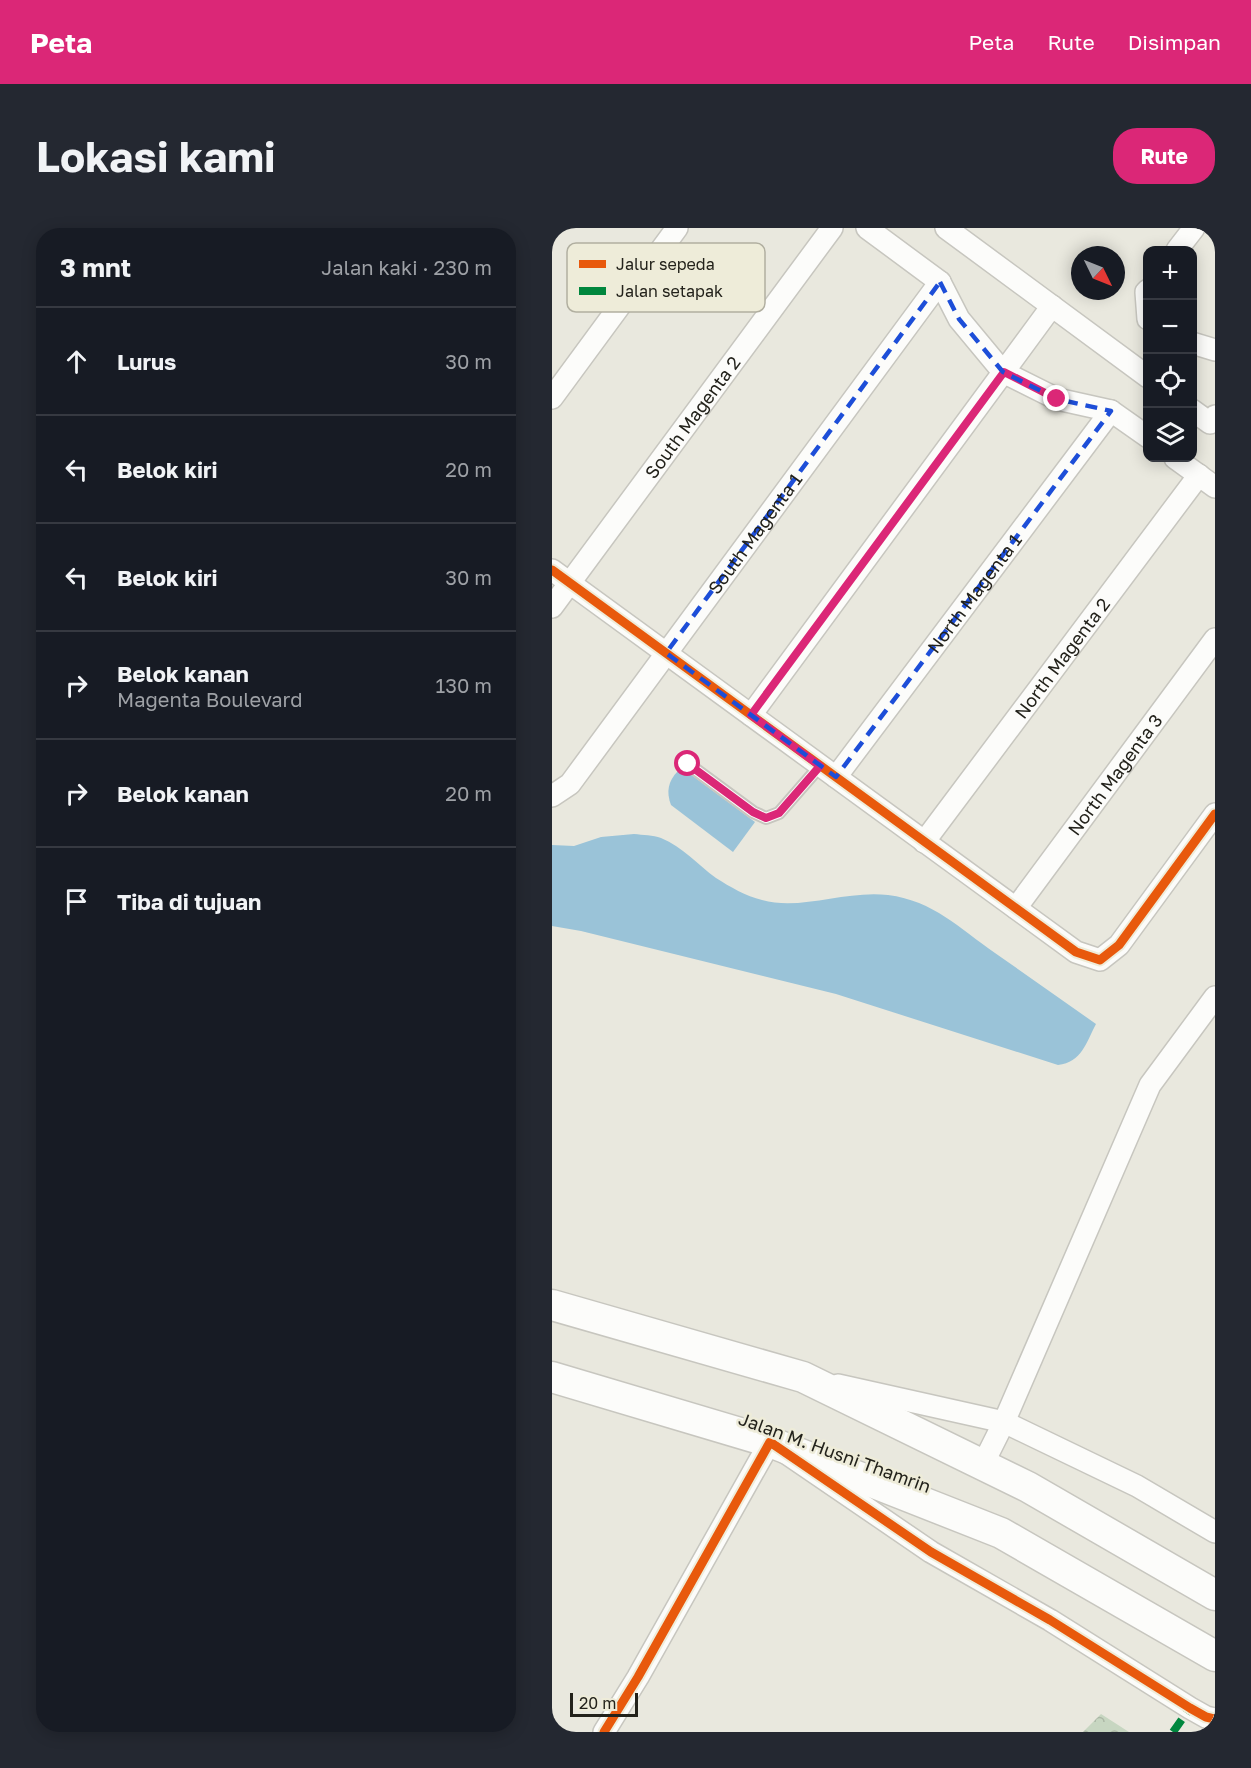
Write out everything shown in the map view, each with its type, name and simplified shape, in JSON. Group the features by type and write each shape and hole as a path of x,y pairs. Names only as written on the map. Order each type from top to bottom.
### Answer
{"main road":[{"path":"552,1305 803,1377 1028,1487 1215,1595"},
{"name":"Jalan M. Husni Thamrin","path":"552,1377 770,1442 1001,1533 1215,1656"}],"street":[{"path":"666,243 677,228"},
{"name":"South Magenta 2","path":"552,607 832,228"},
{"path":"867,228 940,282 959,320 1004,372 1057,399 1111,411 1143,433"},
{"path":"946,228 1143,373"},
{"path":"1180,246 1194,228"},
{"name":"South Magenta 1","path":"552,796 570,784 940,282"},
{"path":"751,715 1052,306"},
{"path":"552,398 615,312"},
{"path":"1197,345 1215,350"},
{"name":"North Magenta 1","path":"828,772 1111,411"},
{"path":"1197,412 1212,419"},
{"path":"1181,462 1207,481"},
{"name":"North Magenta 2","path":"924,842 1207,481"},
{"path":"552,570 1076,952 1100,960 1119,945 1215,814"},
{"name":"North Magenta 3","path":"1016,908 1215,639"},
{"path":"983,1464 1004,1422 1150,1085 1215,997"},
{"path":"803,1377 1004,1422 1137,1486 1215,1532"},
{"path":"604,1732 644,1667 770,1442 931,1552 1050,1620 1190,1708 1215,1719"}],"lane":[{"path":"688,764 753,812 766,818 779,813 828,772"}],"highlighted area":[{"path":"940,282 959,319 1003,372 1057,399 1111,411 836,777 666,653"}],"green space":[{"path":"1101,1714 1129,1732 1083,1732"}],"water":[{"path":"678,771 686,771 755,822 733,852 671,805 669,787"},
{"path":"634,834 655,836 669,842 721,881 744,894 762,900 792,903 872,894 904,898 919,903 945,917 1096,1024 1078,1056 1058,1065 836,994 581,931 552,926 552,845 574,846 601,837"}],"marked path":[{"path":"1173,1732 1190,1708"}],"cycle path":[{"path":"552,570 1076,952 1100,960 1119,945 1215,814"},
{"path":"604,1732 638,1677 770,1442 931,1552 1050,1620 1190,1708 1215,1719"}],"route":[{"path":"688,764 753,812 766,818 779,813 820,766 751,715 1004,372 1057,399"}]}
